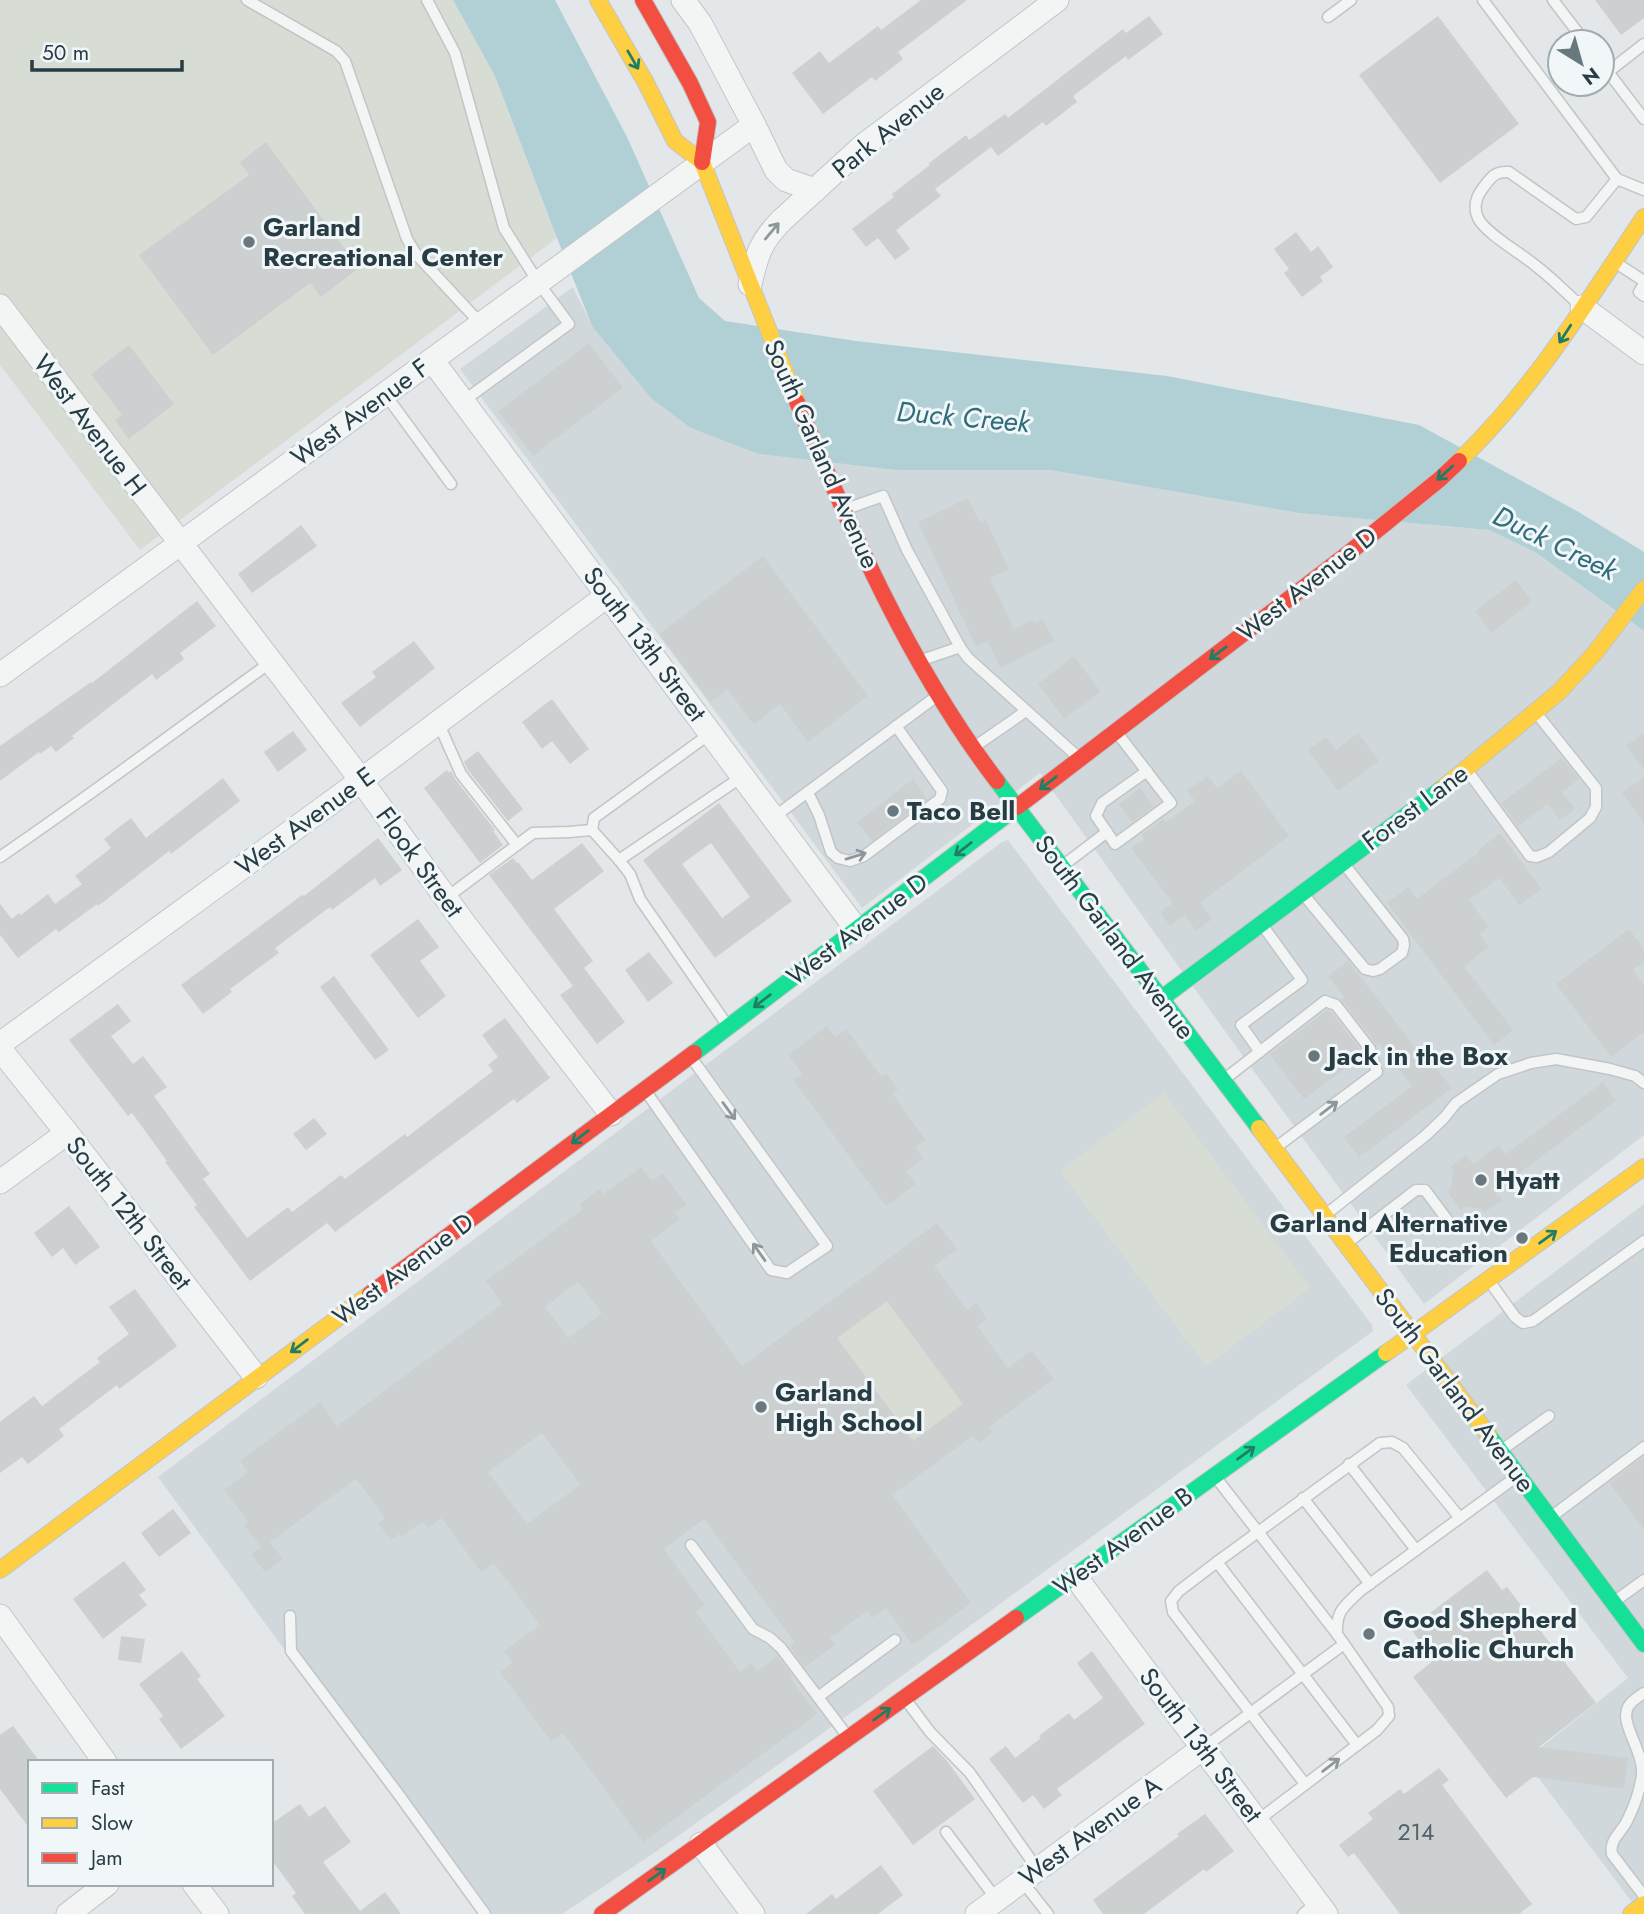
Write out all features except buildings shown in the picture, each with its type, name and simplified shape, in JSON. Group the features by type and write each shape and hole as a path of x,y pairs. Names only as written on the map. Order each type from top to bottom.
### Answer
{"main road":[{"path":"599,0 675,141 711,155 708,122 690,83 643,0"},
{"name":"South Garland Avenue","path":"711,155 761,314 841,508 918,662 1017,807 1644,1644"},
{"name":"West Avenue D","path":"0,1570 729,1027 1350,552 1440,479 1480,441 1545,364 1644,217"},
{"name":"Forest Lane","path":"1162,998 1466,769 1559,692 1609,636 1644,589"},
{"name":"West Avenue B","path":"602,1914 1643,1170"},
{"path":"1631,1914 1644,1904"}],"street":[{"path":"683,0 700,23 776,170 786,180 815,190"},
{"name":"Park Avenue","path":"750,284 758,251 769,233 863,145 1057,0"},
{"path":"711,155 754,125"},
{"name":"West Avenue F","path":"0,675 711,155"},
{"name":"West Avenue H","path":"0,306 179,544"},
{"path":"1582,307 1644,353"},
{"name":"South 13th Street","path":"432,360 857,930"},
{"name":"Flook Street","path":"179,544 361,780 464,923 611,1114"},
{"name":"West Avenue E","path":"0,1047 608,595"},
{"name":"South 12th Street","path":"0,1047 256,1377"},
{"path":"0,1182 67,1133"},
{"name":"South 13th Street","path":"1075,1576 1257,1821 1316,1910"},
{"path":"0,1616 104,1760"},
{"name":"West Avenue A","path":"977,1914 1203,1748"},
{"path":"701,1844 753,1914"},
{"path":"68,1914 104,1886"},
{"path":"196,1886 217,1914"}],"lane":[{"path":"247,0 336,51 345,61 407,239 416,254 481,324"},
{"path":"426,0 455,53 504,228 538,282 569,324 462,402"},
{"path":"1328,17 1351,0"},
{"path":"1483,0 1617,178 1644,190"},
{"path":"1553,0 1574,28"},
{"path":"1616,61 1644,44"},
{"path":"1616,82 1644,119"},
{"path":"1582,307 1538,267 1484,226 1477,217 1475,204 1478,194 1491,176 1508,172 1576,219 1586,218 1617,178"},
{"path":"1614,261 1644,283 1639,292 1644,296"},
{"path":"385,394 451,484"},
{"path":"841,508 883,496 907,550 968,658 1080,759"},
{"path":"918,662 960,647"},
{"path":"0,857 271,662"},
{"path":"774,817 939,695"},
{"path":"974,747 1026,711"},
{"path":"1466,769 1530,856 1537,857 1549,852 1590,818 1596,807 1596,788 1535,711"},
{"path":"438,722 461,774 517,845"},
{"path":"808,793 819,815 831,852 838,858 850,861 864,856 940,799 942,791 896,726"},
{"path":"1116,731 1147,771 1171,803 1115,844 1096,816 1102,803 1147,771"},
{"path":"592,830 594,818 711,733"},
{"path":"619,860 743,776"},
{"path":"446,898 533,833 592,830"},
{"path":"592,830 630,874 640,899 729,1027"},
{"path":"1062,867 1107,832"},
{"path":"1302,892 1365,969 1380,969 1402,953 1403,939 1342,862"},
{"path":"1260,1052 1241,1025 1302,980 1261,923"},
{"path":"1223,1080 1325,1001 1336,1005 1370,1049 1377,1072 1274,1148"},
{"path":"644,1089 771,1270 787,1273 827,1246 689,1055"},
{"path":"1324,1216 1425,1136 1456,1103 1498,1074 1531,1063 1556,1059 1611,1069 1635,1076 1644,1083"},
{"path":"1346,1244 1416,1190 1425,1189 1451,1226"},
{"path":"1489,1280 1515,1317 1523,1323 1533,1321 1644,1241"},
{"path":"1500,1451 1549,1416"},
{"path":"1305,1784 1173,1612 1171,1601 1179,1591 1257,1531 1380,1443 1392,1442 1403,1448 1460,1518"},
{"path":"1550,1518 1644,1447"},
{"path":"1349,1464 1416,1550"},
{"path":"1341,1639 1336,1621 1341,1609 1370,1584 1518,1475"},
{"path":"1214,1476 1341,1639 1388,1707 1389,1716 1377,1730 1257,1821"},
{"path":"1303,1498 1370,1584"},
{"path":"691,1545 753,1629 781,1648 849,1738"},
{"path":"1217,1562 1357,1745"},
{"path":"1613,1603 1644,1580"},
{"path":"290,1616 291,1651 485,1914"},
{"path":"1203,1748 1302,1675 1341,1639"},
{"path":"818,1697 895,1640"},
{"path":"1644,1693 1629,1704 1625,1715 1642,1760 1640,1784 1626,1825 1612,1841 1610,1848 1644,1896"},
{"path":"905,1698 930,1732 970,1773 1030,1875 1048,1914"},
{"path":"946,1832 997,1900"}],"shaded area":[{"path":"0,0 453,0 495,76 557,238 140,550 0,365"},
{"path":"573,287 592,326 897,470 1050,470 1299,513 1489,530 1535,552 1644,631 1644,1135 1424,1304 1040,773 862,908 460,369"},
{"name":"Garland High School","path":"1008,840 1372,1325 1373,1331 858,1708 654,1853 562,1914 478,1914 158,1477"},
{"path":"1164,1093 1310,1288 1206,1366 1060,1171"},
{"path":"1644,1204 1644,1914 1641,1914 1525,1760 1628,1678 1406,1385"},
{"path":"887,1301 963,1404 913,1441 837,1338"}],"water":[{"name":"Duck Creek","path":"453,0 555,0 627,137 699,298 725,321 856,341 1167,376 1419,425 1577,511 1644,552 1644,631 1535,552 1489,530 1299,513 1050,470 897,470 759,454 691,428 652,399 592,326 495,76"}],"traffic: fast":[{"path":"997,781 1259,1128"},
{"path":"1162,998 1444,787"},
{"path":"694,1053 1017,807"},
{"path":"1016,1618 1386,1353"},
{"path":"1489,1436 1644,1644"}],"traffic: slow":[{"path":"598,0 646,83 675,141 702,162 797,402"},
{"path":"1459,461 1486,434 1535,375 1644,217"},
{"path":"1444,787 1559,692 1594,654 1644,589"},
{"path":"1259,1128 1413,1334 1386,1353"},
{"path":"1489,1436 1413,1334 1644,1167"},
{"path":"0,1570 370,1294"},
{"path":"1631,1914 1644,1904"}],"traffic: jam":[{"path":"643,0 690,83 708,122 702,162"},
{"path":"797,402 839,500 910,646 937,692 997,781"},
{"path":"1017,807 1350,552 1459,461"},
{"path":"370,1294 694,1053"},
{"path":"602,1914 1016,1618"}],"place":[{"name":"Garland Recreational Center","path":"249,242"},
{"name":"Taco Bell","path":"893,811"},
{"name":"Jack in the Box","path":"1314,1056"},
{"name":"Hyatt","path":"1481,1180"},
{"name":"Garland Alternative Education","path":"1522,1238"},
{"name":"Garland High School","path":"761,1407"},
{"name":"Good Shepherd Catholic Church","path":"1369,1634"}]}
